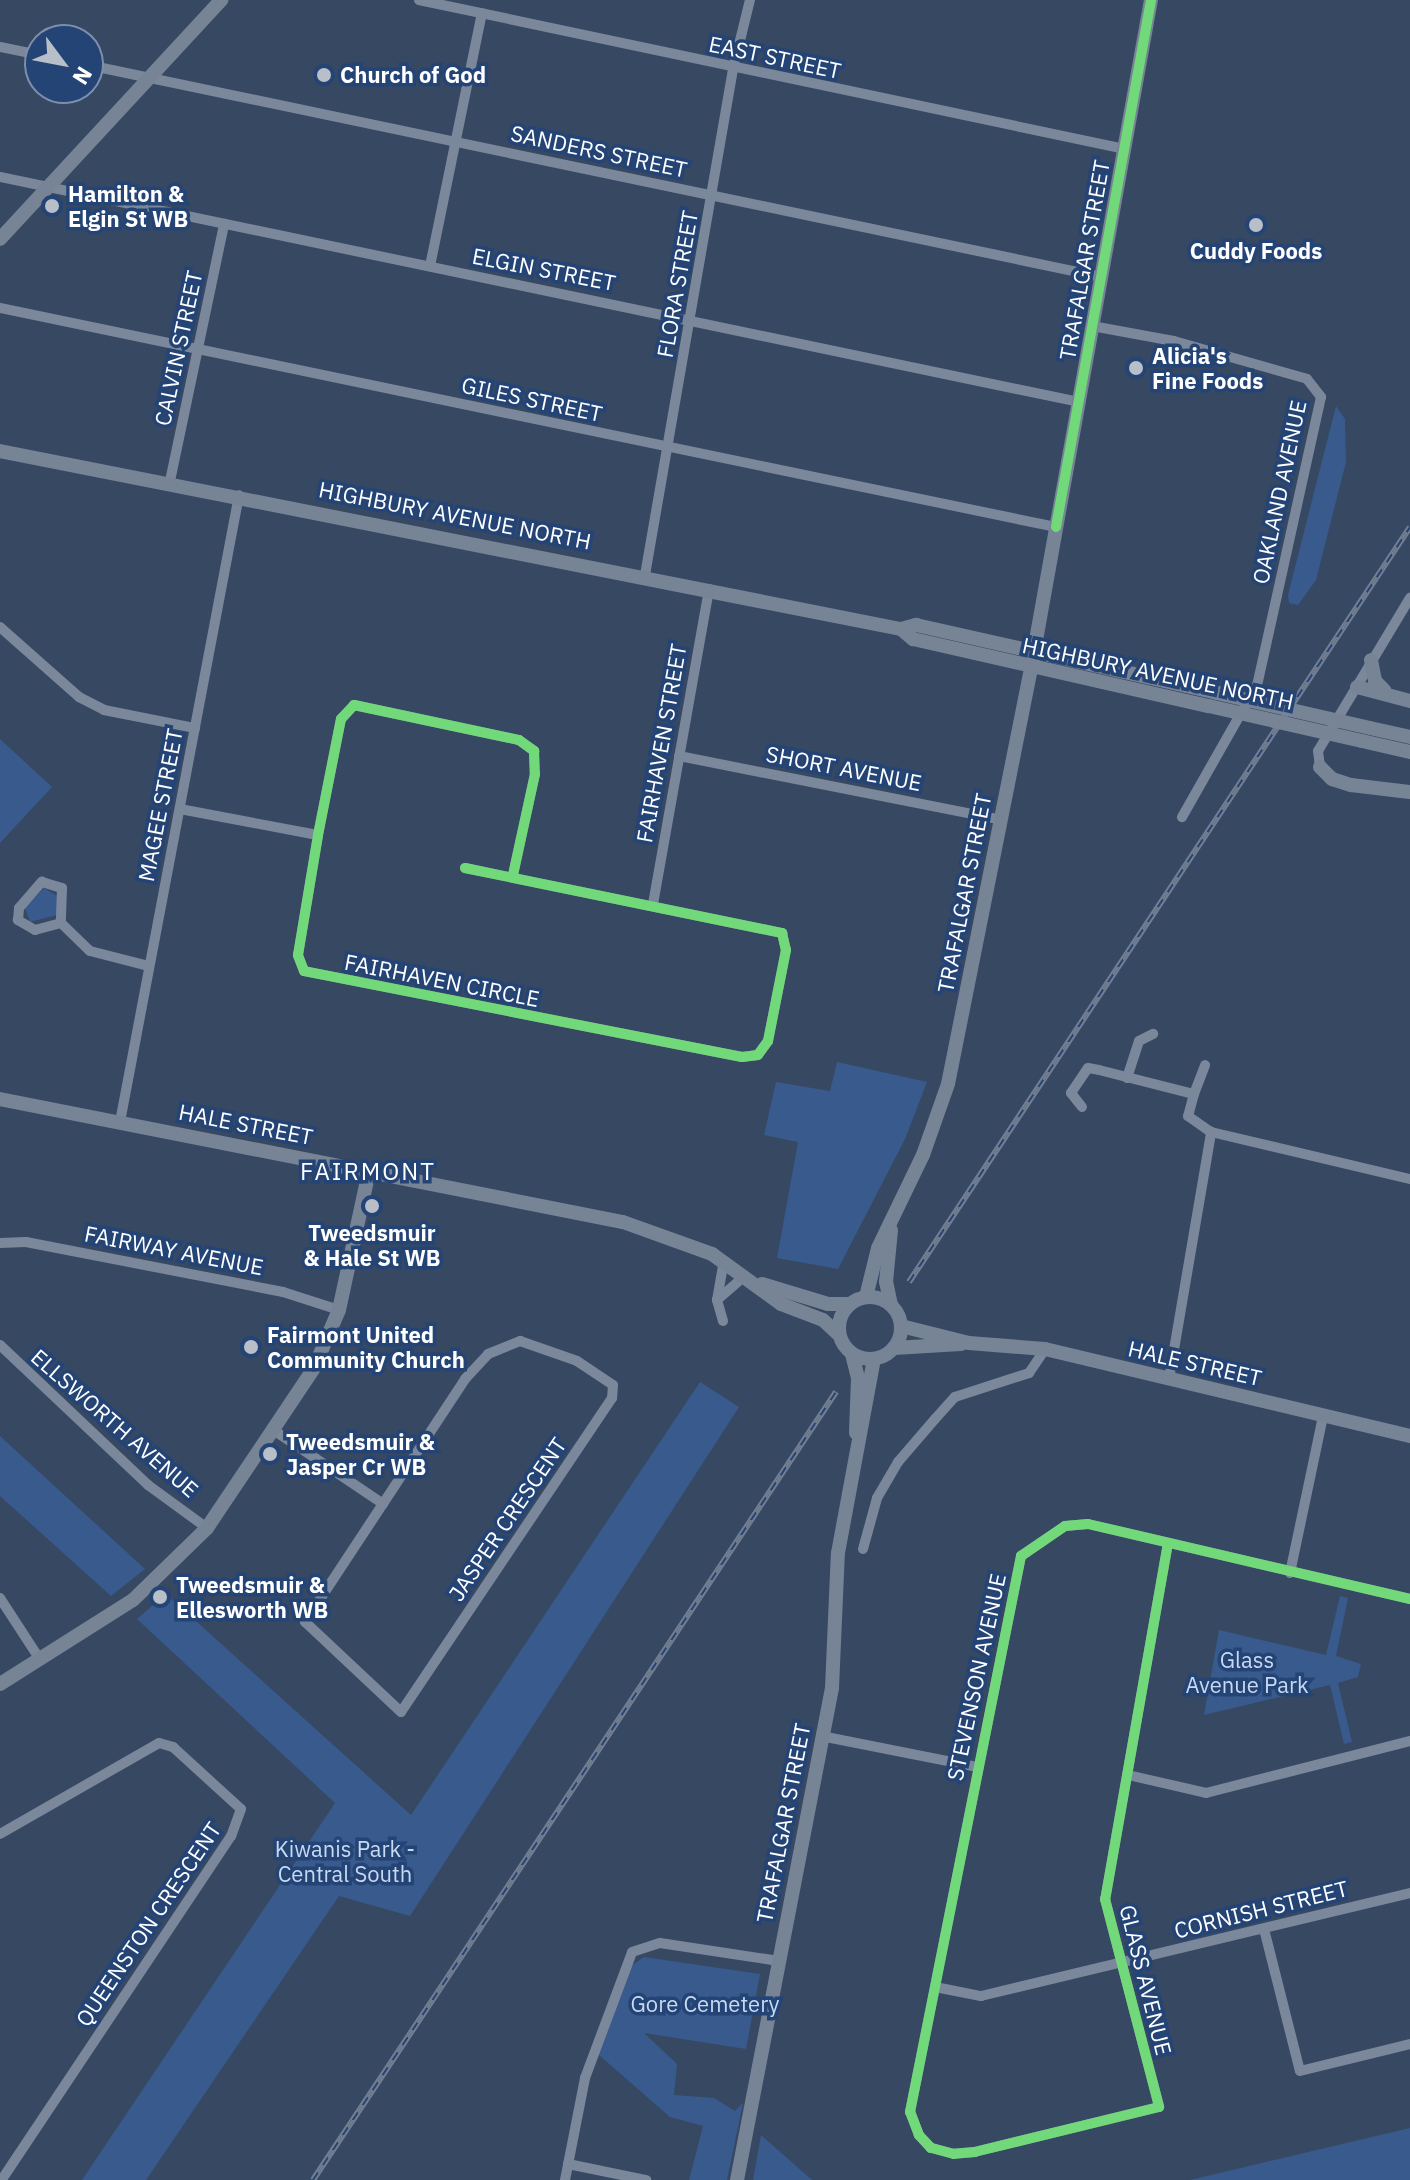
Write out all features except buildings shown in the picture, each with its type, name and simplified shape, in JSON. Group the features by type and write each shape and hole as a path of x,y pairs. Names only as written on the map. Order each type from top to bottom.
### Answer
{"main road":[{"path":"0,239 221,0"},
{"name":"TRAFALGAR STREET","path":"866,1297 878,1248 923,1155 948,1084 1031,668 1151,0"},
{"name":"HIGHBURY AVENUE NORTH","path":"0,451 170,481 901,629 916,625 1034,650 1213,700"},
{"name":"HIGHBURY AVENUE NORTH","path":"901,629 913,639 1031,668 1213,700 1366,734 1410,737"},
{"path":"1371,660 1375,681 1388,693"},
{"path":"1357,687 1410,701"},
{"name":"HIGHBURY AVENUE NORTH","path":"1366,734 1410,752"},
{"path":"1320,767 1332,779 1351,785 1410,792"},
{"name":"HALE STREET","path":"0,1099 623,1222 673,1236 724,1262 781,1304 823,1320 839,1335"},
{"path":"0,1684 133,1600 207,1528 314,1368 339,1310 369,1171"},
{"name":"TRAFALGAR STREET","path":"891,1305 886,1282 892,1219"},
{"name":"HALE STREET","path":"750,1279 828,1304 849,1304"},
{"path":"866,1297 891,1305 901,1326 894,1348 874,1359 852,1354 839,1335 840,1318 849,1304 866,1297"},
{"name":"HALE STREET","path":"901,1326 969,1343"},
{"name":"HALE STREET","path":"894,1348 969,1343 1045,1349 1410,1436"},
{"name":"TRAFALGAR STREET","path":"852,1354 858,1378 855,1472"},
{"name":"TRAFALGAR STREET","path":"737,2180 832,1688 838,1553 874,1359"}],"street":[{"name":"EAST STREET","path":"419,0 733,69 1125,149"},
{"name":"FLORA STREET","path":"645,575 733,69 750,0"},
{"path":"430,266 482,13"},
{"path":"0,47 24,52"},
{"name":"SANDERS STREET","path":"104,68 1102,277"},
{"name":"ELGIN STREET","path":"0,177 690,318 1079,402"},
{"name":"CALVIN STREET","path":"170,481 200,351 224,224"},
{"name":"GILES STREET","path":"0,308 1056,527"},
{"name":"OAKLAND AVENUE","path":"1092,326 1174,341 1307,379 1321,397 1257,685 1182,817"},
{"name":"MAGEE STREET","path":"120,1122 239,495"},
{"name":"FAIRHAVEN STREET","path":"653,904 709,589"},
{"path":"1320,767 1318,751 1410,598"},
{"path":"0,627 92,703 195,728"},
{"name":"FAIRHAVEN CIRCLE","path":"354,705 519,740 534,751 535,774 513,875 782,933 786,950 768,1041 758,1055 742,1057 506,1014 304,971 298,955 318,835 341,719 354,705"},
{"name":"SHORT AVENUE","path":"679,756 1001,820"},
{"path":"180,809 318,835"},
{"path":"465,868 513,875"},
{"path":"61,923 35,930 18,920 19,908 42,882 62,888 61,923 90,951 149,966"},
{"path":"1127,1078 1139,1041 1153,1034"},
{"path":"1205,1065 1188,1116 1211,1132 1410,1179"},
{"path":"1082,1107 1071,1093 1088,1068 1194,1094"},
{"path":"1169,1379 1211,1132"},
{"name":"FAIRWAY AVENUE","path":"0,1243 26,1242 268,1289 339,1310"},
{"path":"723,1321 717,1300 724,1262"},
{"path":"717,1300 750,1279"},
{"name":"JASPER CRESCENT","path":"520,1341 555,1350 613,1385 612,1398 401,1712 305,1622 383,1504 465,1379 488,1354 520,1341"},
{"name":"ELLSWORTH AVENUE","path":"0,1345 148,1485 207,1528"},
{"path":"863,1549 877,1498 898,1462 955,1397 1029,1373 1045,1349"},
{"path":"1290,1573 1323,1416"},
{"path":"272,1429 383,1504"},
{"name":"STEVENSON AVENUE","path":"910,2112 1021,1556 1065,1526 1088,1524 1410,1599"},
{"name":"GLASS AVENUE","path":"910,2112 919,2135 931,2148 954,2154 1159,2107 1105,1899 1168,1543"},
{"path":"0,1598 39,1658"},
{"name":"STEVENSON AVENUE","path":"821,1736 977,1767"},
{"path":"1128,1775 1206,1793 1410,1741"},
{"name":"QUEENSTON CRESCENT","path":"0,1834 159,1743 173,1747 241,1809 231,1836 2,2180"},
{"name":"CORNISH STREET","path":"935,1987 981,1996 1410,1893"},
{"path":"1264,1929 1300,2071 1410,2044"},
{"path":"565,2180 585,2078 632,1952 660,1943 779,1961"},
{"path":"568,2164 646,2180"}],"green space":[{"path":"1336,406 1345,419 1346,462 1316,580 1298,605 1289,603 1288,595"},
{"path":"0,739 52,787 0,843"},
{"path":"44,888 59,897 57,915 30,922 25,908"},
{"path":"837,1062 927,1082 905,1139 838,1269 777,1258 798,1142 764,1135 776,1082 830,1091"},
{"name":"Kiwanis Park - Central South","path":"700,1382 739,1407 410,1916 339,1896 146,2180 82,2180 335,1803 137,1619 166,1594 411,1815"},
{"path":"0,1436 145,1569 111,1596 0,1496"},
{"name":"Glass Avenue Park","path":"1340,1596 1348,1598 1336,1656 1361,1664 1358,1677 1338,1683 1352,1742 1344,1744 1330,1685 1204,1715 1219,1630 1326,1655"},
{"name":"Gore Cemetery","path":"644,1957 760,1974 746,2049 644,2033 677,2064 674,2095 714,2098 735,2111 743,2103 727,2180 689,2180 703,2126 670,2117 599,2055 631,1966"},
{"path":"1410,2128 1410,2180 1190,2180"},
{"path":"761,2135 812,2180 753,2180"}],"railway":[{"path":"909,1282 1410,527"},
{"path":"313,2180 836,1392"}],"cycle path":[{"path":"1056,527 1151,0"},
{"path":"465,868 782,933 786,950 768,1041 758,1055 742,1057 304,971 298,955 318,835 341,719 354,705 519,740 534,751 535,774 513,875"},
{"path":"1168,1543 1105,1899 1159,2107 975,2152 954,2154 931,2148 919,2135 910,2112 1021,1556 1065,1526 1088,1524 1410,1599"}],"place":[{"name":"Church of God","path":"324,75"},
{"name":"Hamilton & Elgin St WB","path":"52,206"},
{"name":"Cuddy Foods","path":"1256,225"},
{"name":"Alicia's Fine Foods","path":"1136,368"},
{"name":"Tweedsmuir & Hale St WB","path":"372,1206"},
{"name":"Fairmont United Community Church","path":"251,1347"},
{"name":"Tweedsmuir & Jasper Cr WB","path":"270,1454"},
{"name":"Tweedsmuir & Ellesworth WB","path":"160,1597"}],"district":[{"name":"FAIRMONT","path":"368,1172"}]}
